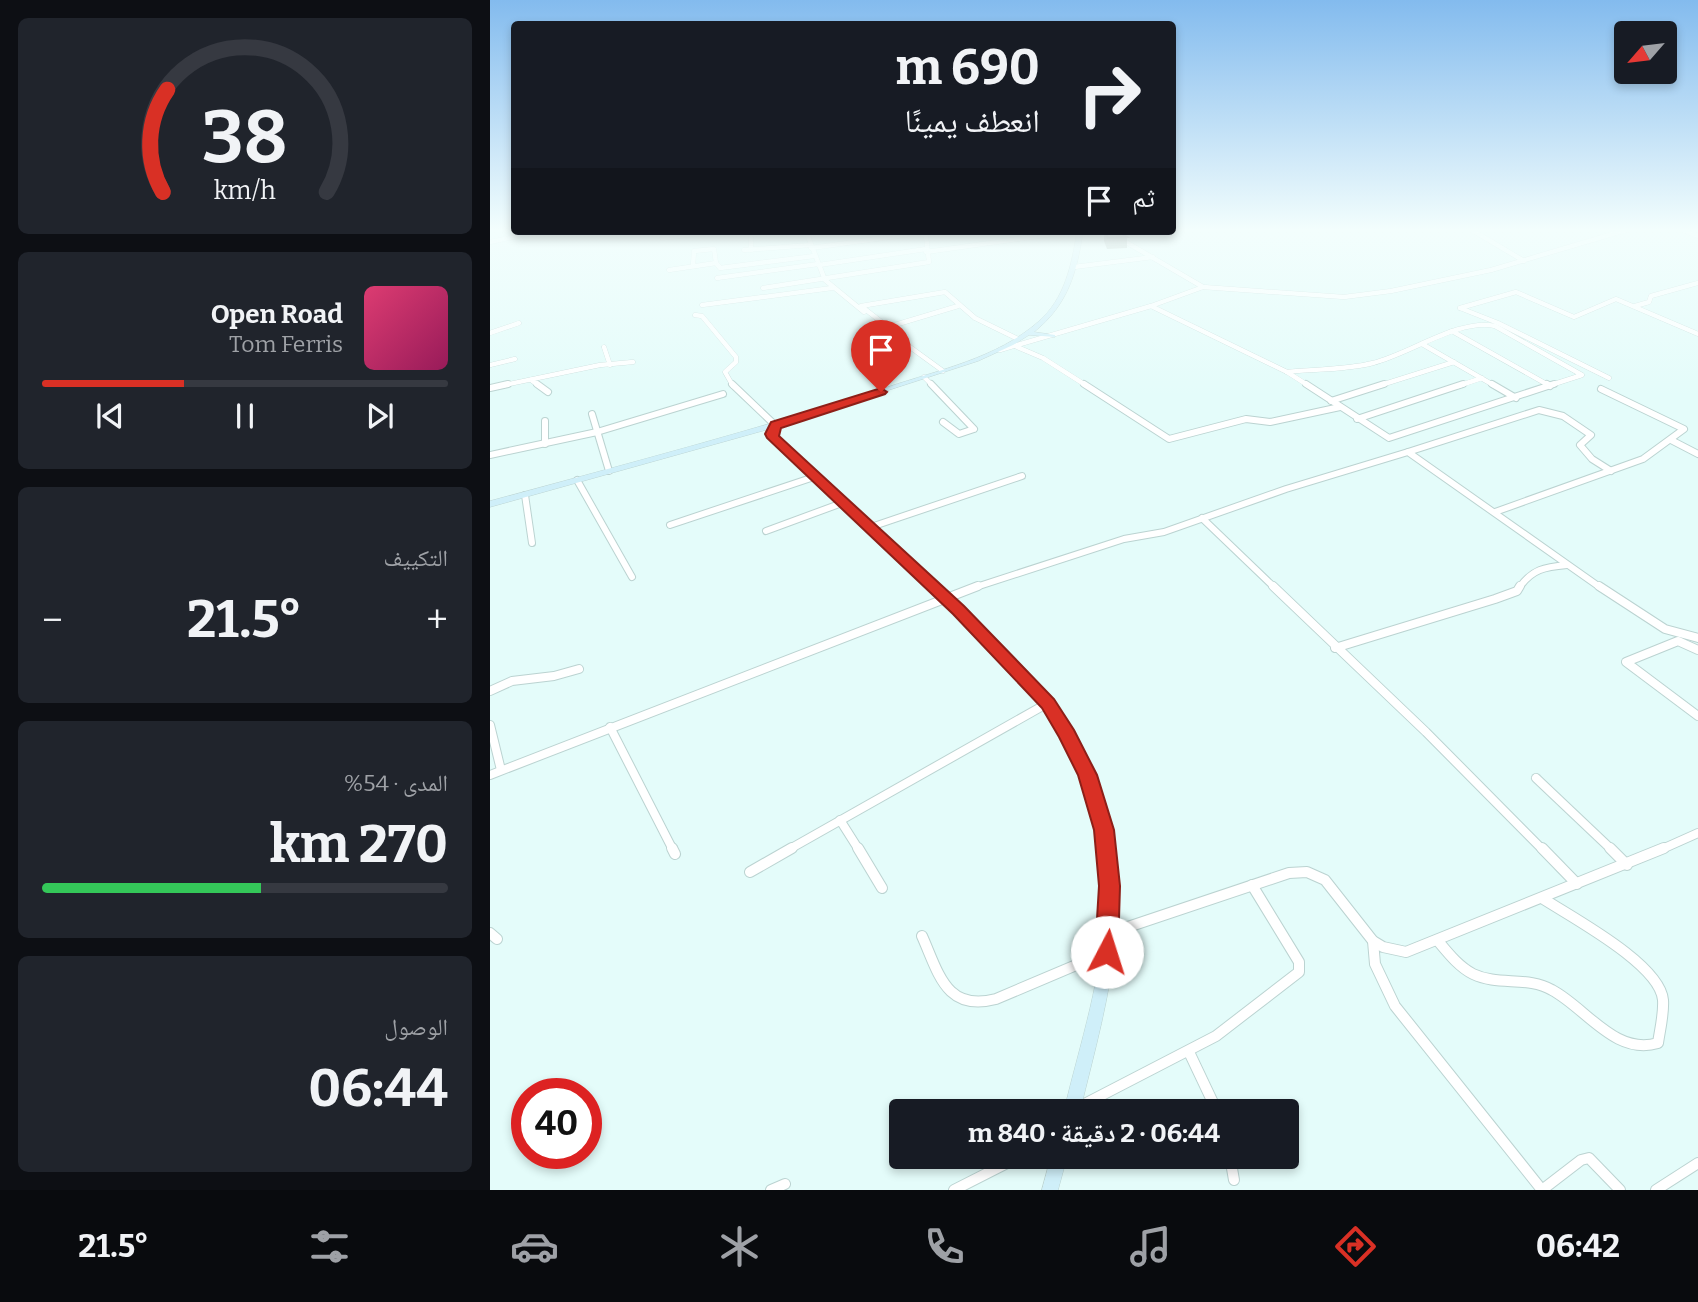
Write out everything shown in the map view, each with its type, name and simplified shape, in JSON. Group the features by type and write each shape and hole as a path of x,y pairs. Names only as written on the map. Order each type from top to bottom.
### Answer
{"street":[{"path":"762,288 781,286"},
{"path":"830,286 942,370"},
{"path":"490,504 775,425 999,350 1028,333 1050,308 1063,286"},
{"path":"942,370 1015,341 1053,336 1203,287 1354,296 1417,286"},
{"path":"1634,306 1647,303 1651,296 1689,286"},
{"path":"702,305 832,288"},
{"path":"904,338 862,306 943,292 958,306 990,327 1169,439 1246,419 1270,422 1340,407"},
{"path":"1609,378 1498,323 1460,308 1514,292 1572,317 1612,300 1634,306 1698,334"},
{"path":"888,327 958,306"},
{"path":"1151,306 1287,372 1392,439 1582,375 1492,325 1478,323 1452,331 1398,356 1369,363 1287,372"},
{"path":"1015,341 1050,308"},
{"path":"695,315 702,316 736,357 736,362 725,372 733,386 775,425"},
{"path":"490,332 519,323"},
{"path":"1452,331 1550,386"},
{"path":"1028,333 1053,336"},
{"path":"1422,344 1516,398"},
{"path":"604,347 610,365"},
{"path":"490,365 515,359"},
{"path":"490,388 633,362"},
{"path":"1331,401 1454,362"},
{"path":"928,375 974,429 959,434 943,422"},
{"path":"1357,418 1482,379"},
{"path":"531,380 548,392"},
{"path":"1495,512 1643,458 1684,429 1601,389"},
{"path":"490,456 597,432 723,394"},
{"path":"490,775 945,598 1124,539 1164,532 1539,410 1563,416 1588,430 1591,435 1580,445 1589,457 1611,471"},
{"path":"592,414 609,471"},
{"path":"545,421 545,444"},
{"path":"775,425 772,434 777,441 999,650 1048,703 1068,734 1087,775 1101,817 1109,886 1109,933 1099,1002 1076,1099"},
{"path":"736,436 758,436 777,441"},
{"path":"1671,440 1698,454"},
{"path":"1408,452 1568,565 1665,629 1698,638"},
{"path":"868,527 1022,476"},
{"path":"670,525 817,477"},
{"path":"577,480 632,577"},
{"path":"525,495 532,543"},
{"path":"766,531 842,503"},
{"path":"1202,518 1335,648 1426,732 1577,884"},
{"path":"1335,648 1495,599 1517,591 1528,576 1540,568 1568,565"},
{"path":"1698,650 1678,641 1626,662 1698,716"},
{"path":"490,691 505,683 536,676 552,677 579,669"},
{"path":"750,872 1048,703"},
{"path":"490,725 501,770"},
{"path":"610,727 675,854"},
{"path":"1536,778 1626,865"},
{"path":"840,820 882,888"},
{"path":"1109,933 1289,873 1307,872 1318,874 1373,941 1383,947 1405,953 1626,865 1698,833"},
{"path":"1097,1099 1189,1052 1242,1017 1299,972 1299,962 1252,885"},
{"path":"1438,941 1471,973 1483,978 1546,986 1614,1036 1646,1047 1658,1043 1663,998 1650,973 1630,955 1542,898"},
{"path":"922,936 951,995 971,1005 981,1005 1107,952"},
{"path":"1373,941 1375,964 1395,1006 1542,1190 1584,1158 1593,1160 1620,1190"},
{"path":"1189,1052 1211,1099"},
{"path":"1656,1190 1698,1163"},
{"path":"954,1190 995,1169"},
{"path":"1050,1190 1056,1169"},
{"path":"1232,1169 1234,1180"},
{"path":"771,1190 785,1184"}],"route":[{"path":"881,392 775,425 772,429 773,438 958,610 1048,703 1068,734 1087,775 1104,830 1109,886 1107,952"}]}
